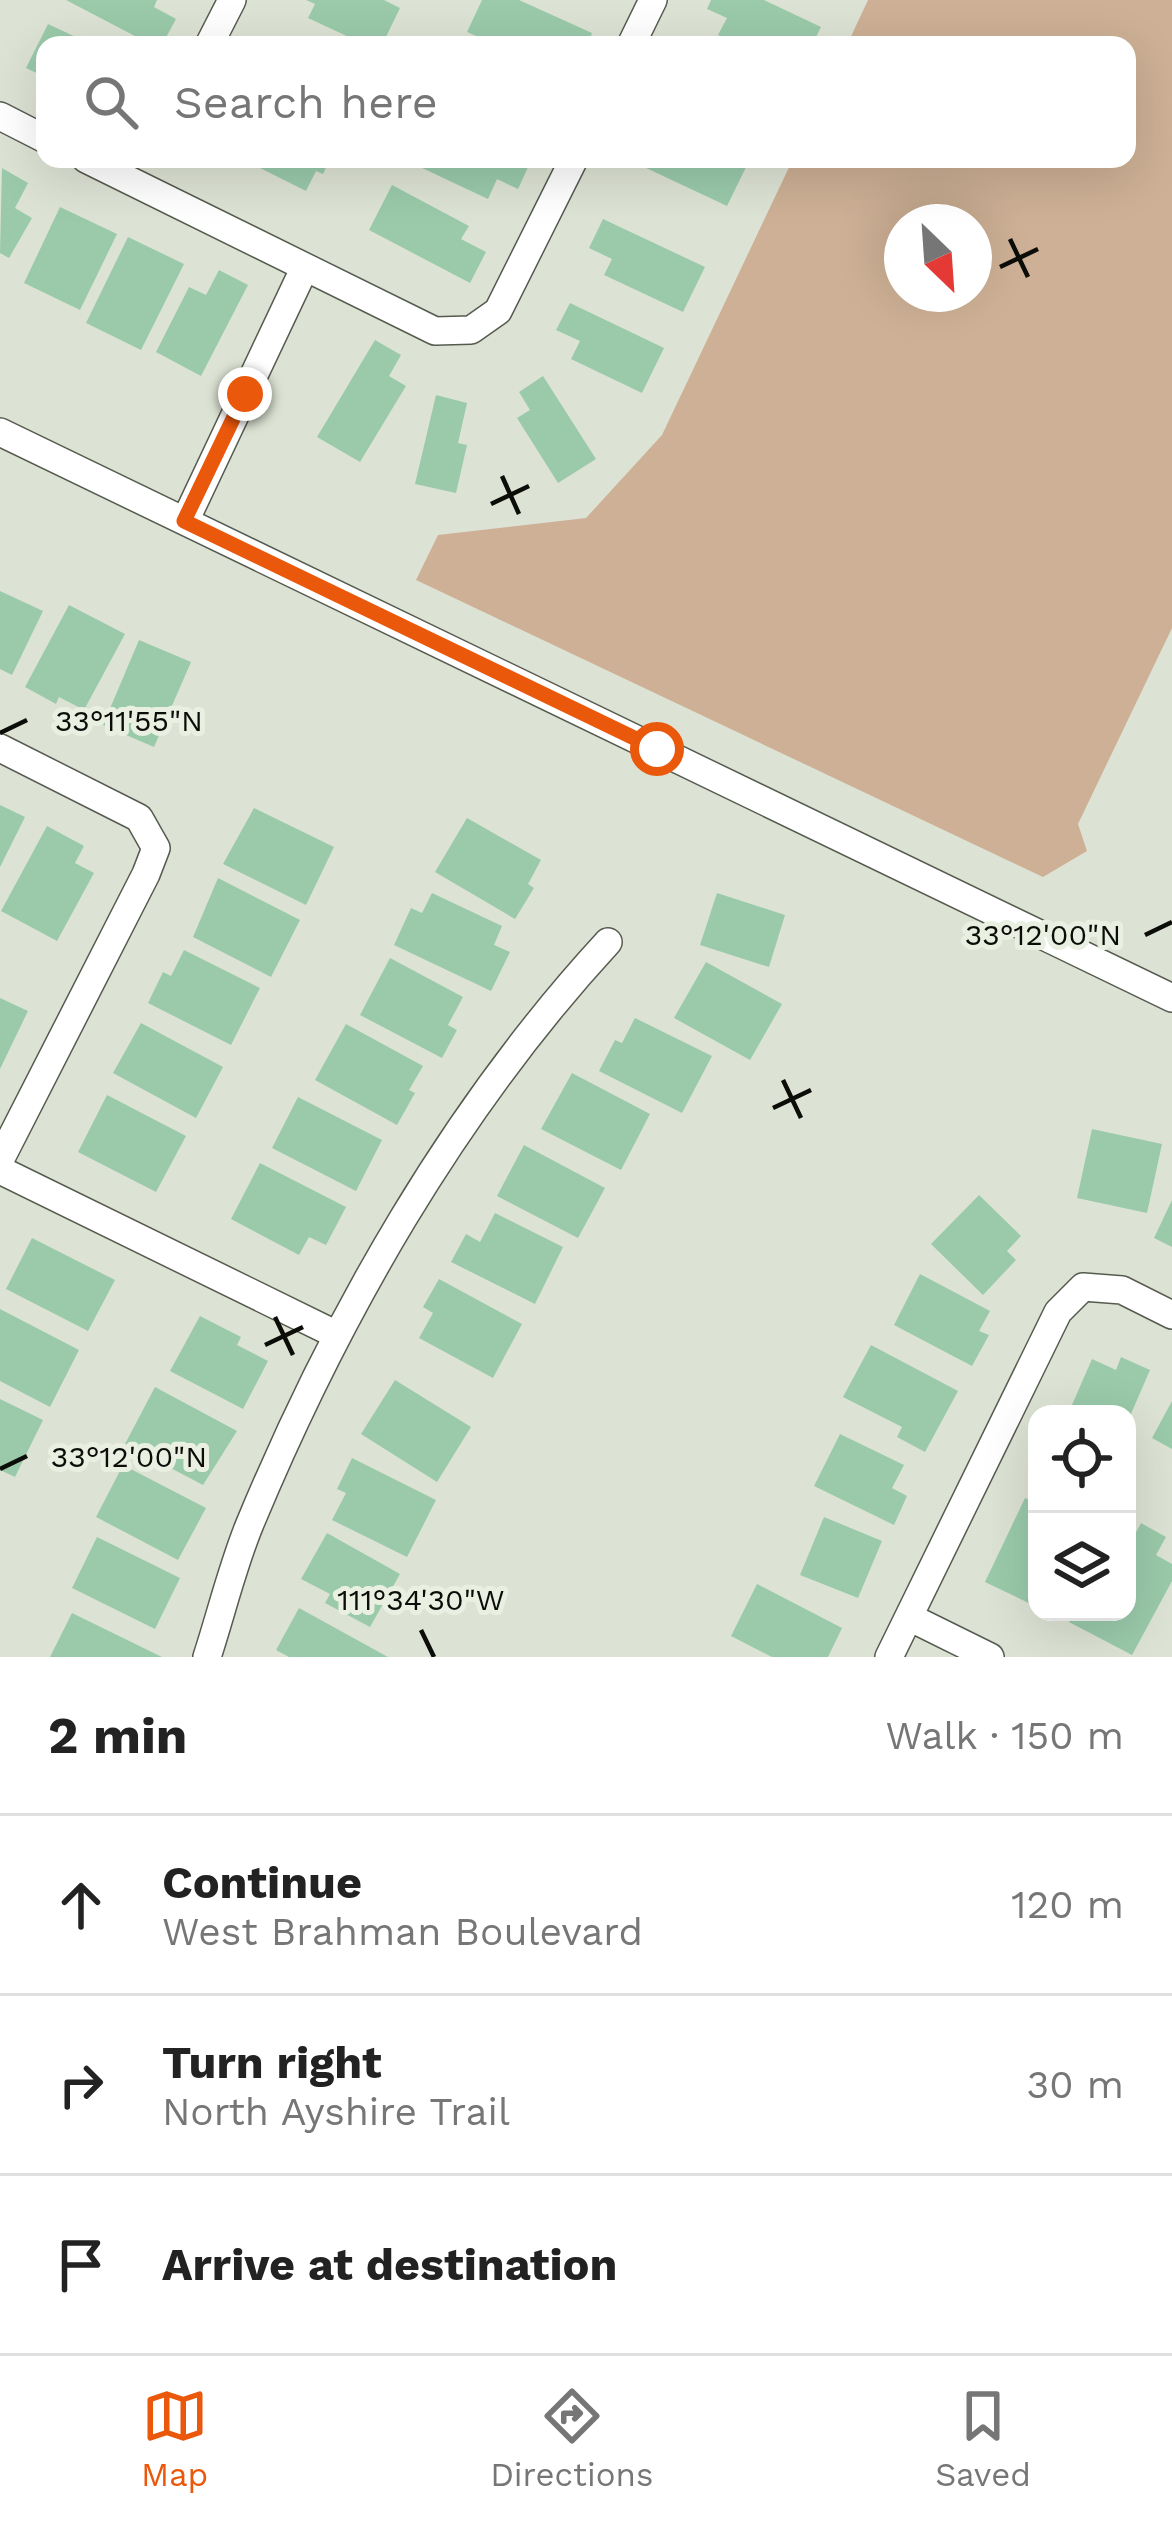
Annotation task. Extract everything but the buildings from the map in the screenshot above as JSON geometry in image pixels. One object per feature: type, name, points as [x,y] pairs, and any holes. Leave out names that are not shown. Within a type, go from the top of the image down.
[{"type":"street","points":[[214,36],[232,0]]},
{"type":"street","points":[[635,36],[653,0]]},
{"type":"street","points":[[0,116],[36,134]]},
{"type":"street","points":[[105,168],[435,331],[471,330],[498,311],[570,168]]},
{"type":"street","points":[[140,185],[148,168]]},
{"type":"street","points":[[184,521],[305,267]]},
{"type":"street","points":[[0,432],[1172,998]]},
{"type":"street","points":[[0,748],[139,818],[156,848],[0,1160]]},
{"type":"street","points":[[207,1657],[248,1528],[338,1335],[418,1195],[476,1110],[543,1013],[608,942]]},
{"type":"street","points":[[0,1170],[338,1335]]},
{"type":"street","points":[[890,1657],[1058,1312],[1083,1287],[1122,1290],[1172,1315]]},
{"type":"street","points":[[909,1617],[990,1657]]},
{"type":"shaded area","points":[[868,0],[1172,0],[1172,628],[1078,824],[1087,851],[1043,877],[416,580],[438,535],[586,518],[662,435],[789,168],[1136,168],[1136,36],[851,36]]},
{"type":"route","points":[[245,394],[184,521],[657,749]]}]
